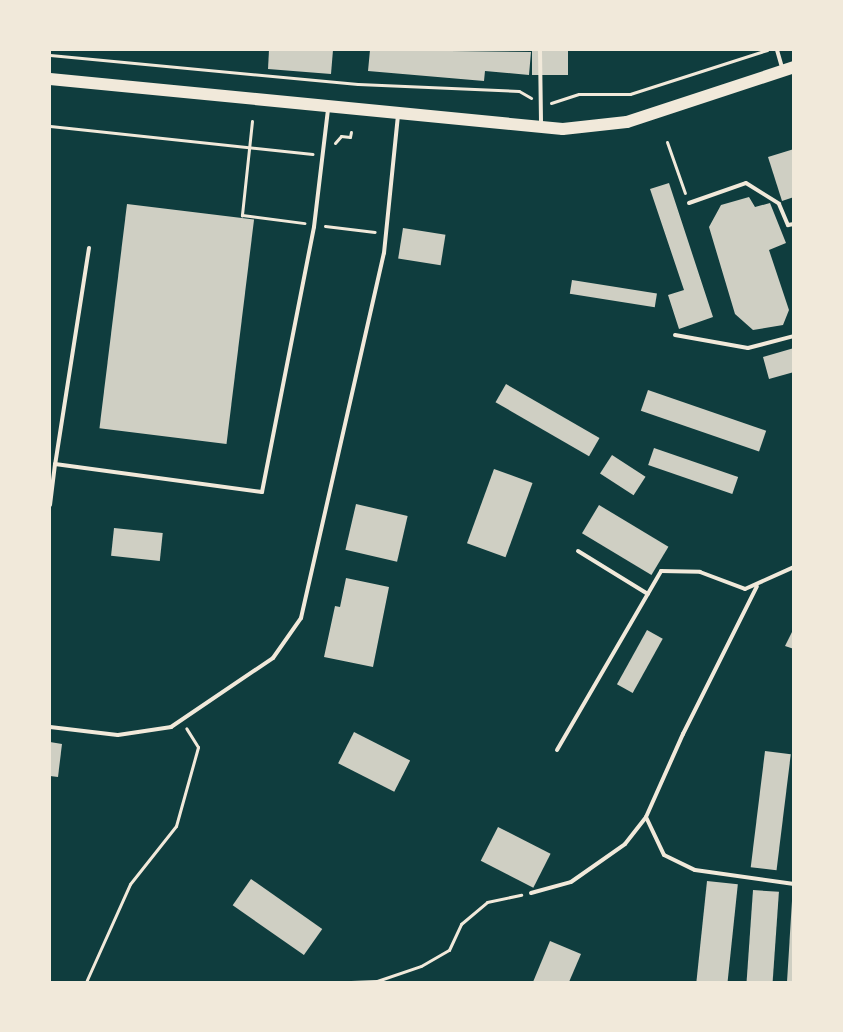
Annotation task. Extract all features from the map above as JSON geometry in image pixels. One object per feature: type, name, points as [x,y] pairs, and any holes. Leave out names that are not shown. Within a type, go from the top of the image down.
[{"type":"main road","points":[[50,80],[398,115],[541,128],[584,129],[627,122],[788,69]]},
{"type":"lane","points":[[540,50],[541,128]]},
{"type":"lane","points":[[777,50],[788,69]]},
{"type":"lane","points":[[56,464],[262,492],[314,224],[328,108]]},
{"type":"lane","points":[[50,727],[118,735],[182,722],[273,658],[301,618],[386,233],[398,115]]},
{"type":"lane","points":[[689,203],[746,183],[779,204],[788,225],[794,224]]},
{"type":"lane","points":[[50,505],[89,248]]},
{"type":"lane","points":[[675,334],[748,348],[794,336]]},
{"type":"lane","points":[[578,551],[648,594]]},
{"type":"lane","points":[[557,750],[661,571],[700,572],[745,589],[757,586],[794,567]]},
{"type":"lane","points":[[531,893],[571,882],[625,844],[646,817],[683,734],[757,586]]},
{"type":"lane","points":[[646,817],[664,855],[695,870],[794,884]]},
{"type":"path","points":[[50,55],[358,84],[519,92],[541,103],[555,103],[579,94],[630,94],[767,50]]},
{"type":"path","points":[[252,121],[242,215],[386,233]]},
{"type":"path","points":[[50,126],[323,155],[341,136],[350,137],[351,132]]},
{"type":"path","points":[[667,142],[689,203]]},
{"type":"path","points":[[86,982],[130,884],[176,826],[198,747],[182,722]]},
{"type":"path","points":[[351,982],[377,981],[422,966],[449,950],[461,924],[487,902],[531,893]]},
{"type":"building","points":[[269,50],[333,50],[331,74],[268,69]]},
{"type":"building","points":[[370,50],[531,52],[529,75],[485,71],[484,81],[368,71]]},
{"type":"building","points":[[532,50],[568,50],[568,75],[532,75]]},
{"type":"building","points":[[794,149],[794,197],[782,201],[768,157]]},
{"type":"building","points":[[669,183],[713,317],[679,329],[668,295],[684,290],[650,189]]},
{"type":"building","points":[[749,197],[755,207],[770,203],[786,243],[769,250],[789,310],[783,325],[753,330],[735,314],[709,227],[721,205]]},
{"type":"building","points":[[127,204],[254,220],[227,444],[99,428]]},
{"type":"building","points":[[403,228],[445,235],[441,265],[398,259]]},
{"type":"building","points":[[572,280],[657,293],[655,307],[570,294]]},
{"type":"building","points":[[794,348],[794,372],[769,379],[763,357]]},
{"type":"building","points":[[506,384],[600,438],[589,456],[496,402]]},
{"type":"building","points":[[648,390],[766,431],[759,451],[641,411]]},
{"type":"building","points":[[654,448],[738,477],[732,494],[648,465]]},
{"type":"building","points":[[612,455],[646,477],[634,495],[600,473]]},
{"type":"building","points":[[494,469],[533,483],[506,557],[467,543]]},
{"type":"building","points":[[356,504],[408,516],[397,562],[345,550]]},
{"type":"building","points":[[599,505],[668,547],[651,575],[582,533]]},
{"type":"building","points":[[114,528],[163,533],[160,561],[111,556]]},
{"type":"building","points":[[346,578],[389,587],[373,667],[324,657],[335,606],[340,607]]},
{"type":"building","points":[[794,628],[794,649],[785,646]]},
{"type":"building","points":[[647,630],[663,639],[633,693],[617,684]]},
{"type":"building","points":[[354,732],[410,761],[394,792],[338,763]]},
{"type":"building","points":[[50,742],[62,744],[58,777],[50,776]]},
{"type":"building","points":[[765,751],[791,754],[777,870],[751,867]]},
{"type":"building","points":[[498,827],[551,854],[533,888],[481,861]]},
{"type":"building","points":[[251,879],[322,929],[304,955],[233,905]]},
{"type":"building","points":[[707,881],[738,884],[728,982],[696,982]]},
{"type":"building","points":[[753,890],[779,892],[773,982],[747,982]]},
{"type":"building","points":[[792,901],[794,982],[787,982]]},
{"type":"building","points":[[550,941],[581,954],[569,982],[533,982]]}]
